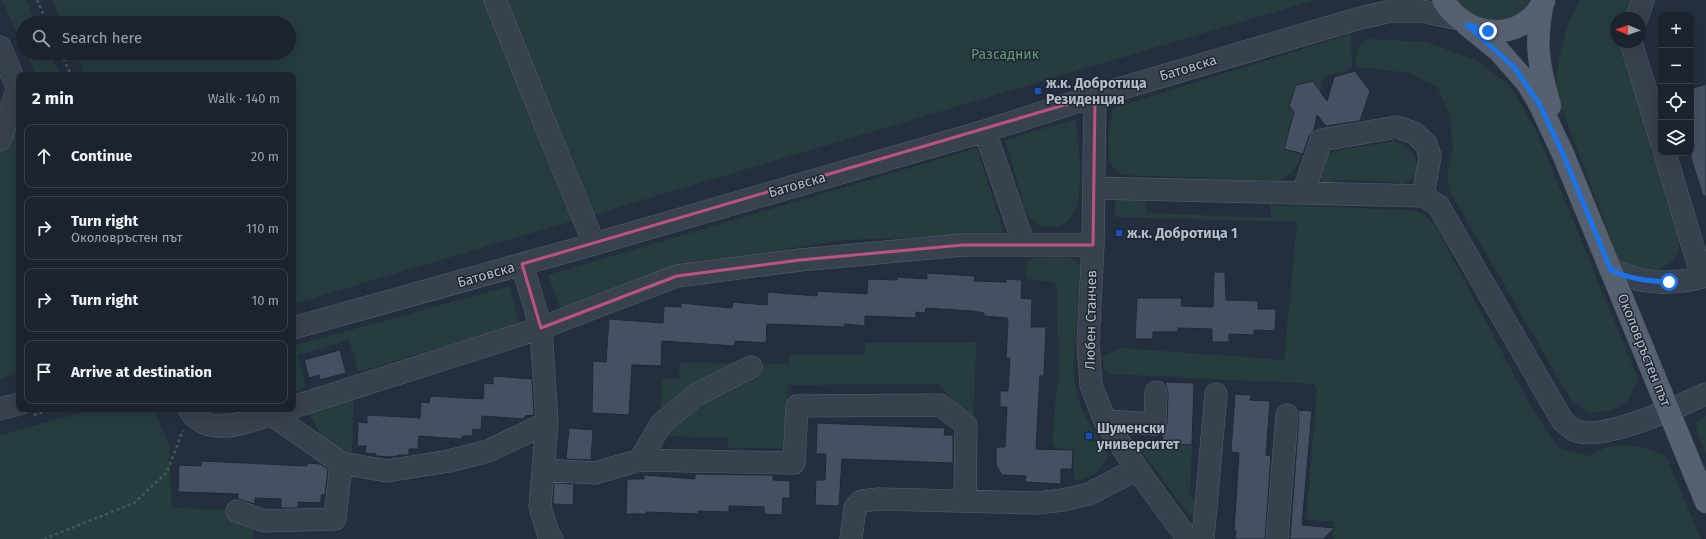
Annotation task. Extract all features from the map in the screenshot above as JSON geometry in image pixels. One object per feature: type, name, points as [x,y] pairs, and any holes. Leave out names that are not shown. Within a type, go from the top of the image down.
[{"type":"main road","name":"Околовръстен път","points":[[1443,0],[1463,22],[1498,51],[1527,83],[1540,105],[1563,154],[1706,502]]},
{"type":"main road","name":"Околовръстен път","points":[[1544,1],[1538,44],[1540,73],[1563,154]]},
{"type":"main road","points":[[1463,22],[1488,31],[1510,29],[1530,19],[1544,1]]},
{"type":"street","points":[[495,0],[594,244]]},
{"type":"street","name":"Батовска","points":[[1299,35],[1382,0]]},
{"type":"street","points":[[1639,12],[1643,0]]},
{"type":"street","name":"Батовска","points":[[296,327],[594,244],[985,131],[1095,96],[1299,35],[1392,11],[1421,11],[1463,22]]},
{"type":"street","points":[[0,47],[16,85]]},
{"type":"street","points":[[1633,48],[1658,131]]},
{"type":"street","points":[[0,140],[16,96]]},
{"type":"street","name":"Любен Станчев","points":[[1095,96],[1093,245],[1088,343],[1091,385],[1105,421],[1137,469],[1188,539]]},
{"type":"street","points":[[1303,193],[1321,140],[1397,127],[1414,133],[1426,144],[1430,156],[1423,196]]},
{"type":"street","points":[[985,131],[1024,245]]},
{"type":"street","points":[[1611,270],[1640,281],[1669,282],[1704,276],[1666,156]]},
{"type":"street","points":[[1094,188],[1423,196],[1438,205],[1562,420],[1574,430],[1591,433],[1619,428],[1706,394]]},
{"type":"street","points":[[296,406],[541,328],[677,276],[800,260],[963,245],[1093,245]]},
{"type":"street","points":[[522,264],[541,328],[547,423],[540,506],[548,534],[552,539]]},
{"type":"street","points":[[640,460],[661,424],[696,395],[751,367]]},
{"type":"street","points":[[1105,421],[1155,424],[1156,392]]},
{"type":"street","points":[[1203,539],[1216,394]]},
{"type":"street","points":[[0,409],[16,405]]},
{"type":"street","points":[[544,470],[595,473],[640,460],[794,463],[797,406],[940,405],[966,425],[965,500]]},
{"type":"street","points":[[191,412],[200,421],[214,427],[244,424],[274,412]]},
{"type":"street","points":[[277,412],[341,463],[388,471],[449,461],[488,451],[547,423]]},
{"type":"street","points":[[1277,539],[1287,414]]},
{"type":"street","points":[[238,510],[264,521],[335,519],[341,463]]},
{"type":"street","points":[[851,539],[855,508],[862,501],[879,499],[1037,502],[1063,500],[1089,494],[1137,469]]},
{"type":"path","points":[[37,0],[44,16]]},
{"type":"path","points":[[64,60],[70,72]]},
{"type":"path","points":[[44,539],[58,535],[134,503],[167,472],[188,412]]},
{"type":"highlighted area","points":[[1095,96],[1093,245],[963,245],[800,260],[677,276],[541,328],[522,264]]},
{"type":"green space","points":[[2,0],[26,0],[33,16],[16,16],[16,31]]},
{"type":"green space","name":"Разсадник","points":[[52,0],[1315,0],[296,303],[296,72],[85,72],[79,60],[296,60],[296,16],[59,16]]},
{"type":"green space","points":[[1452,0],[1535,0],[1524,12],[1509,21],[1476,20]]},
{"type":"green space","points":[[1580,0],[1631,0],[1628,12],[1610,12],[1610,48],[1625,48],[1679,232],[1679,247],[1674,259],[1669,264],[1653,272],[1620,263],[1556,93],[1559,57],[1565,33]]},
{"type":"green space","points":[[1351,34],[1352,67],[1344,72],[1324,76],[1298,165],[1281,182],[1264,180],[1123,175],[1111,164],[1109,145],[1113,108]]},
{"type":"green space","points":[[1369,39],[1426,42],[1478,61],[1510,86],[1536,130],[1638,379],[1627,401],[1611,411],[1588,412],[1571,400],[1450,191],[1447,176],[1453,145],[1449,114],[1438,88],[1409,73],[1359,67],[1356,63],[1358,48],[1362,43]]},
{"type":"green space","points":[[29,60],[53,60],[59,72],[35,72]]},
{"type":"green space","points":[[13,116],[16,122],[16,374],[0,379],[0,155]]},
{"type":"green space","points":[[1076,119],[1080,165],[1078,199],[1073,213],[1064,223],[1051,227],[1040,225],[1031,220],[1027,214],[1005,140]]},
{"type":"green space","points":[[1395,141],[1404,145],[1415,157],[1417,164],[1416,170],[1413,177],[1407,182],[1398,186],[1398,182],[1335,180],[1334,187],[1325,184],[1319,176],[1326,155],[1334,151]]},
{"type":"green space","points":[[977,148],[1006,239],[940,237],[843,240],[694,264],[561,311],[548,275]]},
{"type":"green space","points":[[1118,199],[1145,199],[1147,213],[1271,218],[1270,205],[1408,210],[1417,212],[1428,218],[1437,229],[1529,403],[1550,436],[1560,448],[1589,456],[1608,447],[1627,445],[1636,446],[1666,456],[1701,539],[1333,539],[1334,522],[1306,520],[1317,388],[1314,384],[1110,374],[1104,369],[1102,357],[1120,348],[1284,360],[1297,222],[1115,217],[1115,203]]},
{"type":"green space","points":[[1058,257],[1070,259],[1080,264],[1074,352],[1074,376],[1079,401],[1085,415],[1107,454],[1104,465],[1085,479],[1074,481],[1074,451],[1054,447],[1052,441],[1059,365],[1057,286],[1052,282],[1028,279],[1025,269],[1028,261],[1033,258]]},
{"type":"green space","points":[[510,286],[519,324],[358,372],[349,340],[298,355],[306,387],[296,391],[296,345]]},
{"type":"green space","points":[[976,342],[974,415],[965,414],[938,384],[788,385],[786,448],[728,448],[727,438],[659,436],[662,378],[679,379],[680,363],[789,364],[789,354],[865,355],[865,343]]},
{"type":"green space","points":[[354,399],[352,453],[337,447],[326,439],[317,428],[309,414]]},
{"type":"green space","points":[[82,412],[155,412],[169,446],[172,508],[229,510],[253,531],[254,539],[0,539],[0,435]]},
{"type":"green space","points":[[217,412],[243,412],[223,417]]},
{"type":"green space","points":[[1706,415],[1706,454],[1697,433],[1696,422]]},
{"type":"green space","points":[[1135,443],[1192,445],[1190,497],[1199,498],[1195,515],[1189,515]]},
{"type":"building","points":[[1355,71],[1370,91],[1360,121],[1326,126],[1317,115],[1314,130],[1309,136],[1303,154],[1284,149],[1294,112],[1289,106],[1296,85],[1313,81],[1327,101],[1334,77]]},
{"type":"building","points":[[1706,84],[1706,196],[1703,196],[1691,158],[1691,156],[1694,156],[1694,88]]},
{"type":"building","points":[[1214,272],[1225,272],[1226,300],[1258,301],[1258,309],[1276,309],[1275,331],[1254,330],[1254,335],[1229,334],[1229,342],[1212,342],[1212,329],[1178,328],[1178,332],[1153,332],[1153,339],[1135,339],[1137,298],[1182,298],[1181,306],[1213,307]]},
{"type":"building","points":[[927,273],[975,276],[974,281],[1006,282],[1006,279],[1022,280],[1021,298],[1032,299],[1031,327],[1046,327],[1044,376],[1040,376],[1036,449],[1073,450],[1072,469],[1061,469],[1061,484],[1025,482],[1026,476],[1002,475],[996,465],[996,447],[1005,447],[1007,407],[1000,407],[1000,391],[1008,391],[1010,358],[1006,358],[1008,322],[1007,318],[984,316],[984,313],[972,311],[926,308],[925,313],[916,312],[916,318],[865,316],[865,326],[845,324],[844,327],[767,324],[766,343],[735,341],[735,346],[662,341],[661,366],[632,365],[629,415],[592,413],[593,361],[606,362],[609,319],[663,323],[664,306],[681,307],[681,303],[732,308],[733,302],[767,305],[768,292],[817,296],[817,291],[867,294],[868,279],[897,280],[898,277],[927,279]]},
{"type":"building","points":[[340,350],[346,373],[320,380],[319,375],[309,378],[304,360]]},
{"type":"building","points":[[493,376],[532,379],[534,415],[525,416],[524,419],[482,416],[481,430],[473,429],[472,436],[462,436],[462,439],[419,436],[418,449],[409,449],[409,455],[399,455],[394,457],[376,456],[376,454],[365,453],[366,446],[357,446],[358,422],[367,423],[367,415],[420,418],[421,402],[429,403],[430,396],[483,399],[484,383],[493,384]]},
{"type":"building","points":[[1165,382],[1194,383],[1192,445],[1162,444],[1163,433],[1167,424],[1168,392]]},
{"type":"building","points":[[1235,394],[1251,395],[1250,400],[1270,401],[1266,455],[1271,456],[1265,539],[1235,539],[1236,531],[1234,531],[1239,453],[1231,452]]},
{"type":"building","points":[[1298,410],[1312,411],[1302,525],[1335,528],[1323,539],[1290,539],[1299,416]]},
{"type":"building","points":[[817,423],[945,428],[944,435],[953,435],[953,463],[842,459],[839,506],[815,505],[816,480],[825,480],[826,454],[816,454]]},
{"type":"building","points":[[569,428],[593,430],[591,460],[566,459]]},
{"type":"building","points":[[202,461],[307,466],[307,463],[320,464],[328,469],[325,495],[321,495],[321,503],[298,502],[298,508],[281,508],[281,499],[255,498],[255,504],[238,499],[238,494],[178,492],[179,465],[201,466]]},
{"type":"building","points":[[695,474],[773,475],[773,480],[790,481],[790,498],[783,498],[782,515],[764,514],[764,507],[729,506],[729,512],[698,511],[698,514],[646,512],[646,514],[626,514],[627,479],[644,479],[644,475],[695,479]]},
{"type":"building","points":[[554,483],[574,484],[573,505],[553,504]]},
{"type":"place","name":"ж.к. Добротица Резиденция","points":[[1038,91]]},
{"type":"place","name":"ж.к. Добротица 1","points":[[1119,233]]},
{"type":"place","name":"Шуменски университет","points":[[1089,436]]},
{"type":"route","points":[[1488,31],[1467,25],[1498,51],[1514,67],[1527,83],[1540,105],[1563,154],[1611,270],[1640,281],[1669,282]]}]
